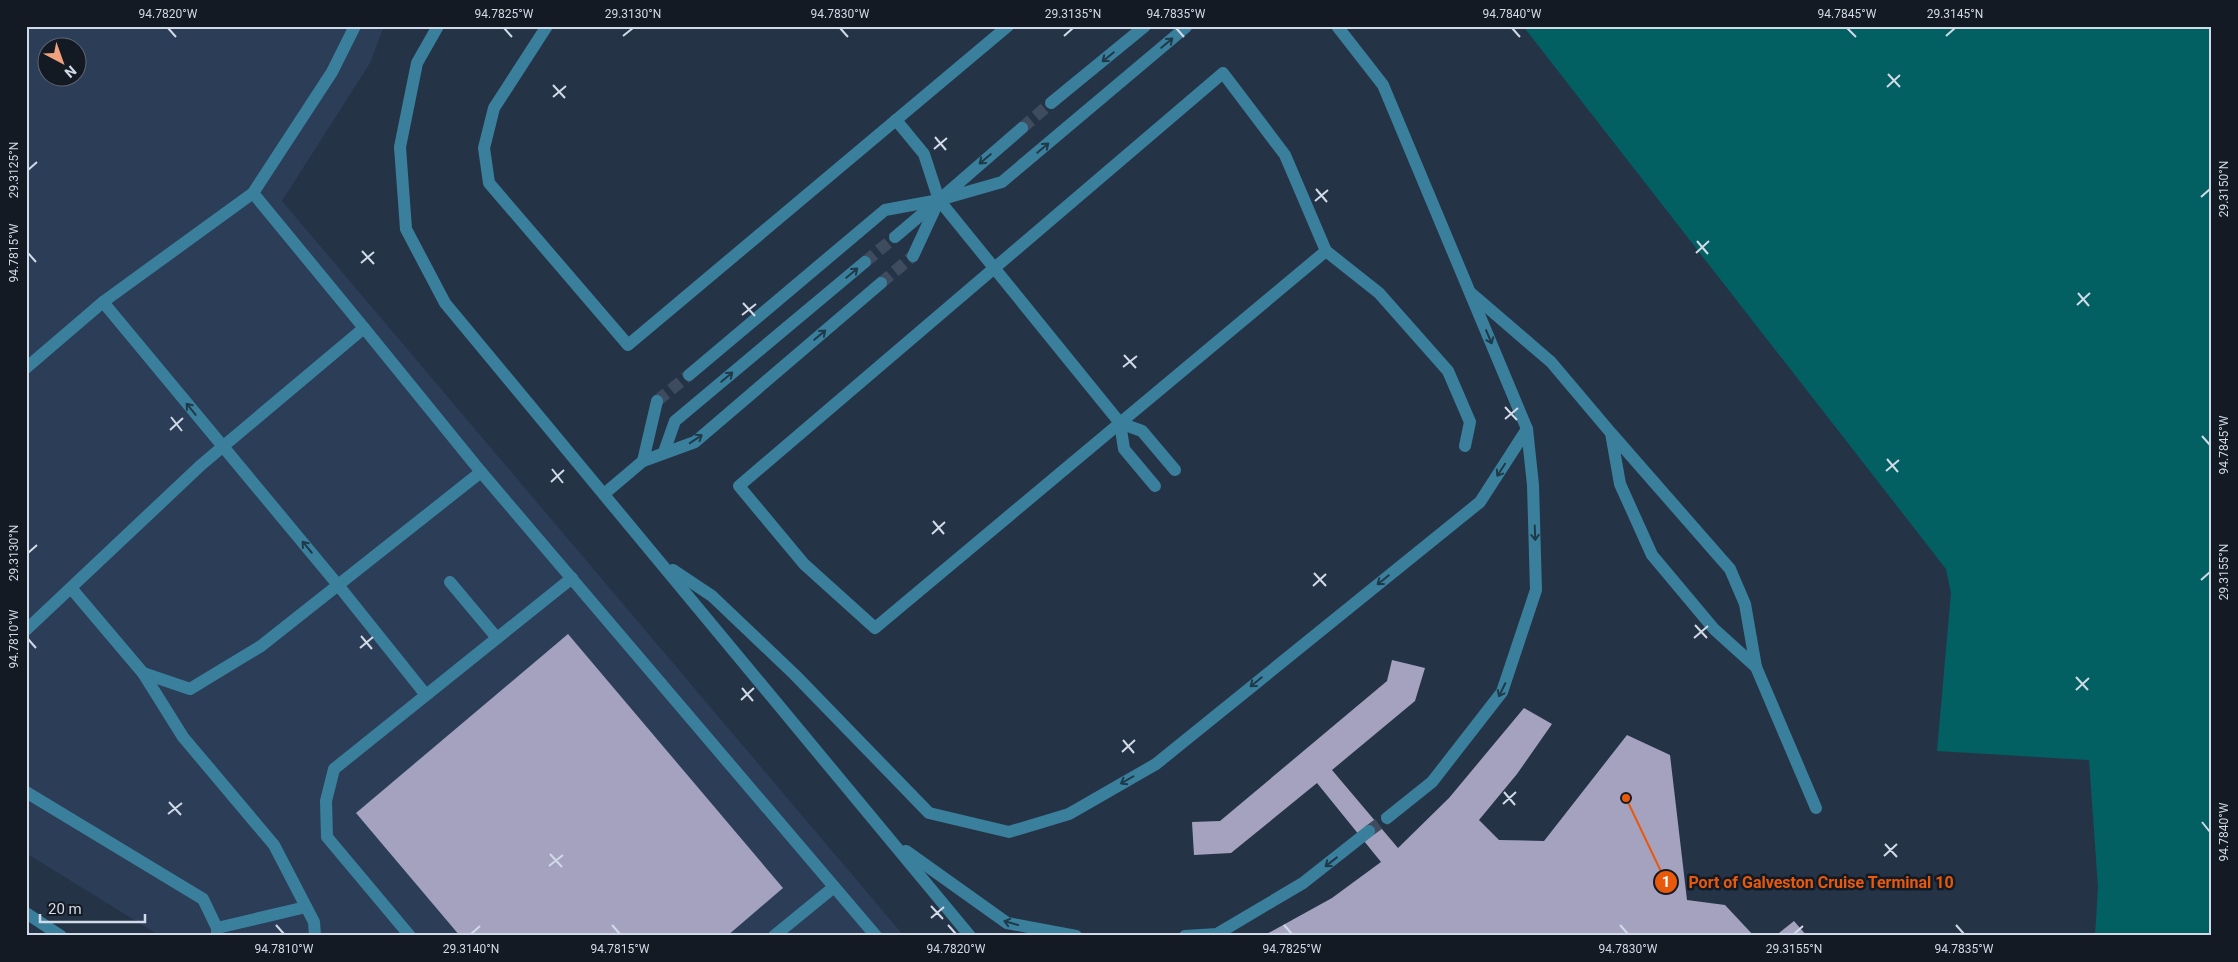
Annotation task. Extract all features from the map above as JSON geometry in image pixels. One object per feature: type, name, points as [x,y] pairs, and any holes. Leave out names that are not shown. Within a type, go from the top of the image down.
[{"type":"street","points":[[26,368],[103,302],[252,193],[332,72],[355,26]]},
{"type":"street","points":[[438,26],[418,63],[400,147],[406,229],[446,303],[970,936]]},
{"type":"street","points":[[547,26],[494,108],[484,148],[489,183],[628,345],[1008,26]]},
{"type":"street","points":[[1051,103],[1145,26]]},
{"type":"street","points":[[1337,26],[1383,85],[1527,429],[1533,485],[1536,590],[1502,692],[1432,782],[1387,818]]},
{"type":"street","points":[[689,374],[885,210],[939,200],[1002,182],[1186,27]]},
{"type":"street","points":[[1326,251],[875,628],[804,564],[739,486],[1223,73],[1285,154],[1326,251],[1379,293],[1448,371],[1470,422],[1465,446]]},
{"type":"street","points":[[896,120],[924,154],[939,200],[1120,423],[1124,449],[1155,486]]},
{"type":"street","points":[[895,237],[1022,128]]},
{"type":"street","points":[[252,193],[481,472],[876,936]]},
{"type":"street","points":[[913,256],[939,200]]},
{"type":"street","points":[[664,452],[675,421],[865,262]]},
{"type":"street","points":[[604,494],[644,461],[695,442],[881,283]]},
{"type":"street","points":[[1470,292],[1551,362],[1730,569],[1745,604],[1756,667],[1816,808]]},
{"type":"street","points":[[103,302],[338,585],[426,695]]},
{"type":"street","points":[[26,630],[222,446],[364,328]]},
{"type":"street","points":[[644,461],[658,401]]},
{"type":"street","points":[[1120,423],[1142,431],[1175,470]]},
{"type":"street","points":[[661,563],[712,596],[795,675],[929,813],[1009,832],[1069,814],[1156,764],[1480,502],[1527,429]]},
{"type":"street","points":[[1611,433],[1620,484],[1652,555],[1714,629],[1756,667]]},
{"type":"street","points":[[144,673],[190,689],[261,646],[481,472]]},
{"type":"street","points":[[410,936],[327,837],[326,801],[334,769],[572,578]]},
{"type":"street","points":[[450,582],[497,638]]},
{"type":"street","points":[[71,588],[144,673],[183,737],[274,845],[314,922],[315,936]]},
{"type":"street","points":[[26,792],[203,899],[217,932],[306,907]]},
{"type":"street","points":[[1185,936],[1217,934],[1303,883],[1369,831]]},
{"type":"street","points":[[891,840],[1006,923],[1076,936]]},
{"type":"street","points":[[774,936],[834,886]]},
{"type":"street","points":[[26,913],[61,936]]},
{"type":"shaded area","points":[[26,26],[384,26],[370,63],[282,201],[904,936],[160,936],[26,853]]},
{"type":"shaded area","points":[[1523,26],[2212,26],[2212,936],[2095,936],[2098,887],[2089,760],[1937,751],[1951,593],[1946,569]]},
{"type":"building","points":[[568,634],[783,888],[727,936],[460,936],[356,813]]},
{"type":"building","points":[[1392,660],[1425,668],[1415,701],[1332,770],[1398,848],[1449,798],[1524,708],[1552,724],[1517,774],[1479,820],[1499,840],[1544,841],[1627,735],[1670,755],[1687,900],[1725,905],[1754,936],[1263,936],[1332,898],[1381,862],[1317,783],[1231,853],[1194,855],[1192,822],[1220,821],[1387,681]]},
{"type":"building","points":[[1794,921],[1807,936],[1775,936]]},
{"type":"tunnel","points":[[1022,128],[1051,103]]},
{"type":"tunnel","points":[[865,262],[895,237]]},
{"type":"tunnel","points":[[881,283],[913,256]]},
{"type":"tunnel","points":[[657,401],[689,375]]},
{"type":"tunnel","points":[[1369,831],[1387,818]]},
{"type":"place","name":"Port of Galveston Cruise Terminal 10","points":[[1626,798]]}]
